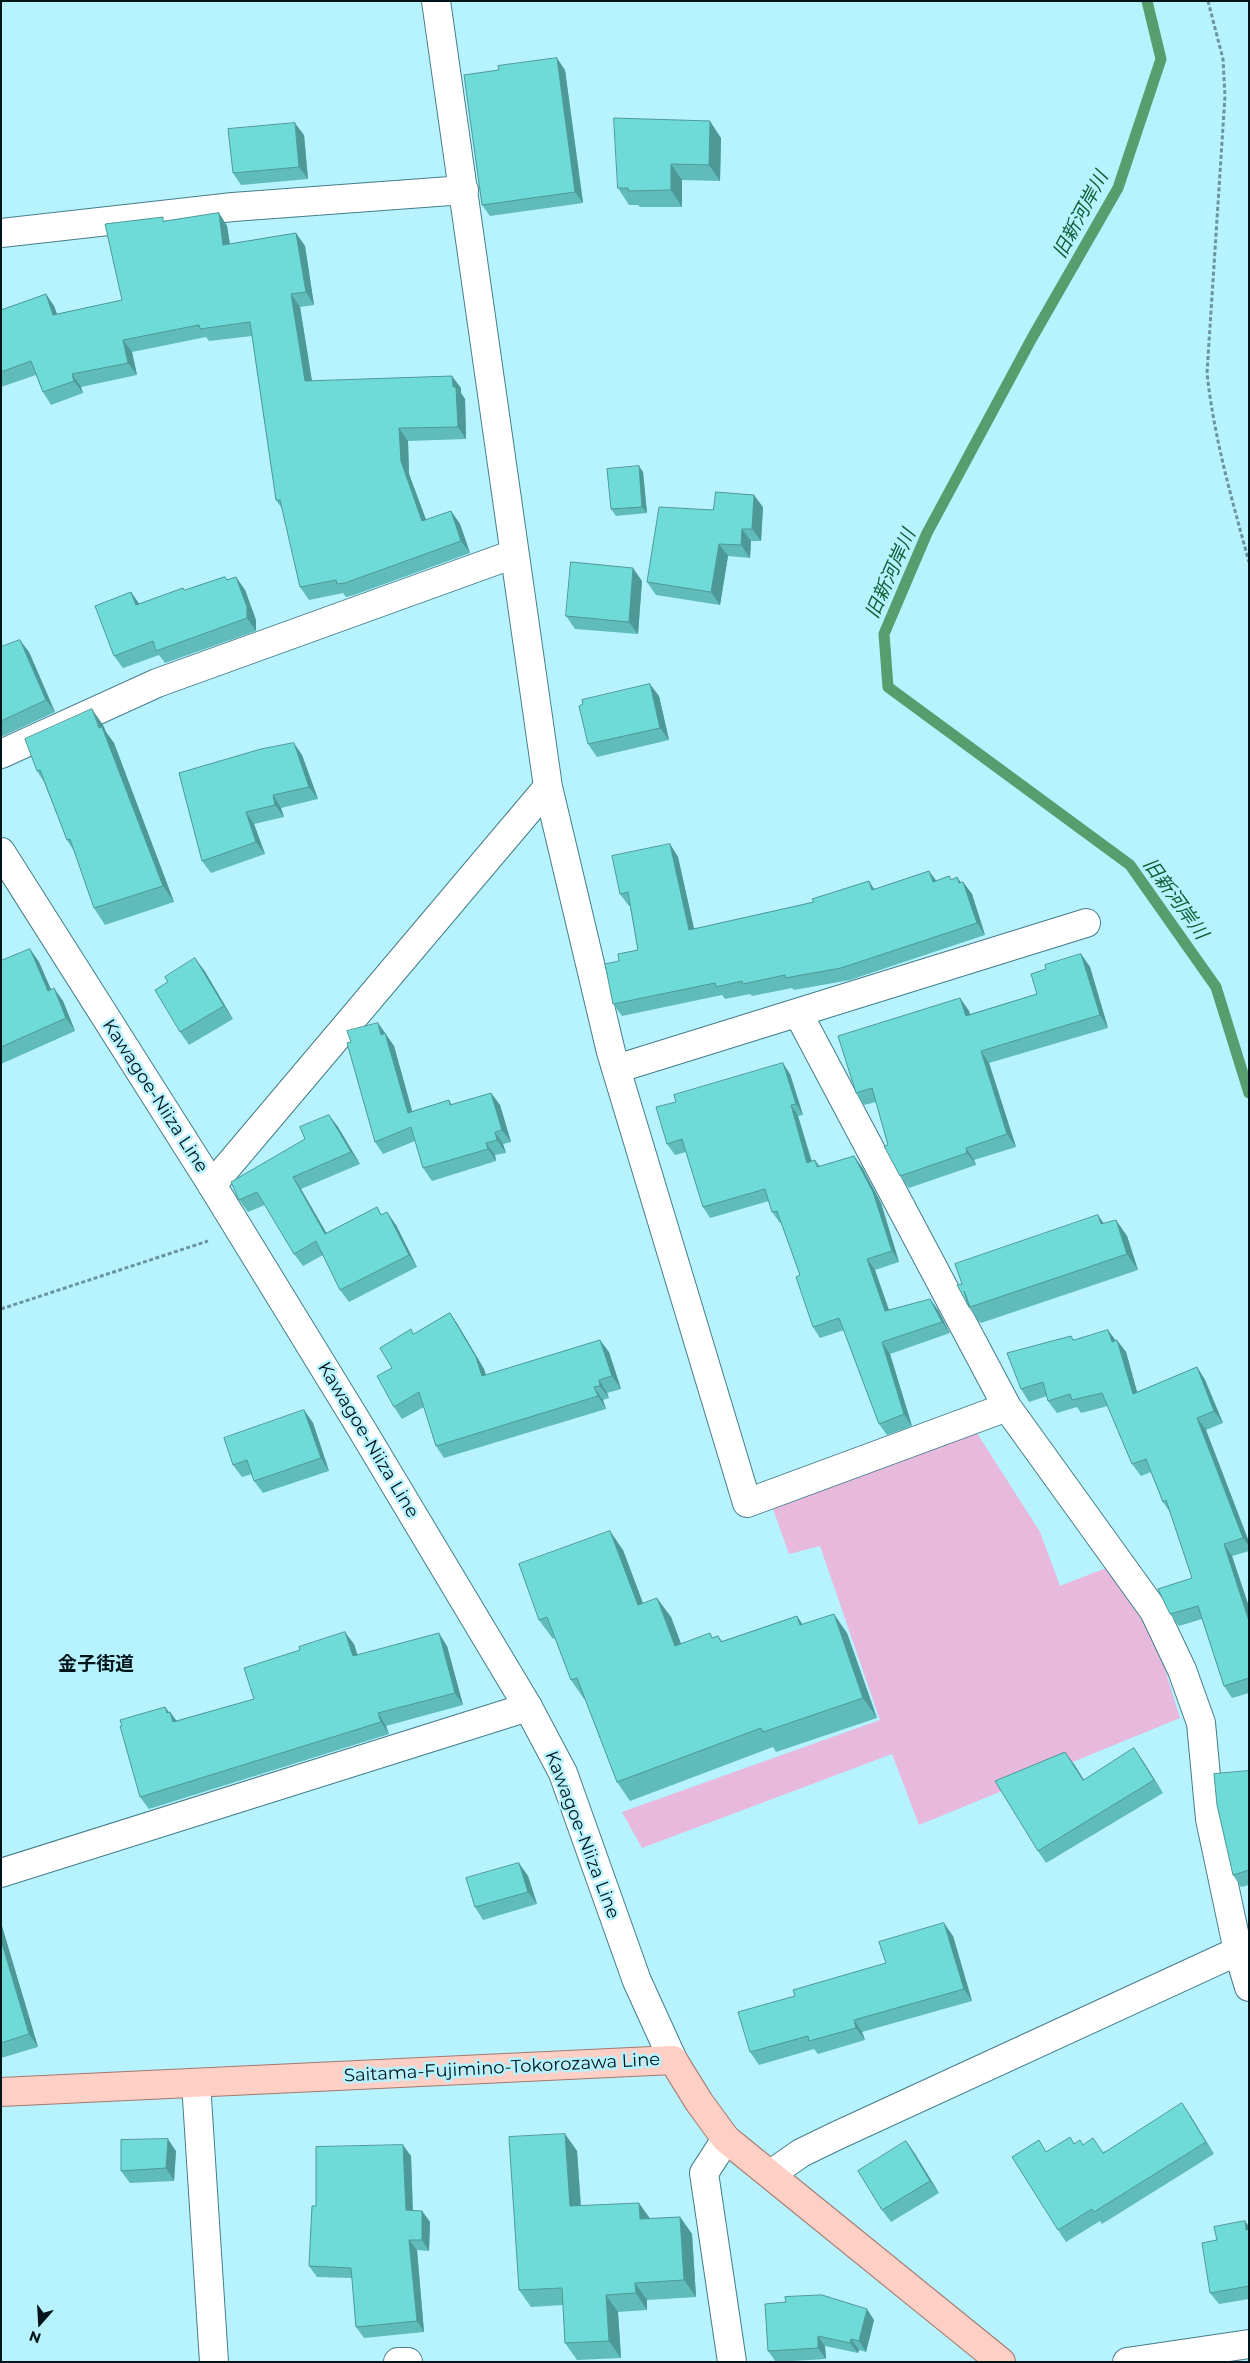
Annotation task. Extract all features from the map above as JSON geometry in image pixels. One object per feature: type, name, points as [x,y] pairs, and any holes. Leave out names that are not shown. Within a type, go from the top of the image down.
[{"type":"main road","name":"Saitama-Fujimino-Tokorozawa Line","points":[[1,2092],[674,2060],[699,2102],[726,2139],[1001,2362]]},
{"type":"street","points":[[436,1],[548,787],[616,1070],[747,1503],[1007,1407]]},
{"type":"street","points":[[1,232],[233,207],[464,190]]},
{"type":"street","points":[[1,754],[156,684],[514,554]]},
{"type":"street","points":[[212,1185],[548,787]]},
{"type":"street","name":"Kawagoe-Niiza Line","points":[[1,852],[212,1185],[361,1428],[528,1707],[563,1773],[637,1981],[674,2060]]},
{"type":"street","points":[[616,1070],[1086,923]]},
{"type":"street","points":[[798,1013],[1007,1407],[1154,1611],[1182,1670],[1201,1723],[1210,1819],[1243,1948],[1249,1987]]},
{"type":"street","points":[[1,1873],[528,1707]]},
{"type":"street","points":[[771,2174],[801,2153],[836,2136],[1243,1948]]},
{"type":"street","points":[[196,2083],[214,2362]]},
{"type":"street","points":[[726,2139],[704,2173],[732,2362]]},
{"type":"street","points":[[1127,2362],[1249,2344]]},
{"type":"street","points":[[398,2362],[408,2362]]},
{"type":"path","points":[[1208,1],[1223,59],[1225,96],[1207,374],[1211,412],[1230,494],[1249,562]]},
{"type":"path","points":[[1,1309],[240,1231]]},
{"type":"shaded area","points":[[975,1430],[1040,1532],[1060,1586],[1106,1568],[1143,1621],[1164,1666],[1180,1718],[919,1825],[892,1754],[642,1848],[622,1812],[880,1720],[820,1546],[789,1554],[773,1509]]},
{"type":"building","points":[[557,58],[575,192],[482,205],[464,75],[499,70],[498,66]]},
{"type":"building","points":[[614,118],[710,121],[709,165],[671,164],[671,190],[629,191],[628,188],[618,188]]},
{"type":"building","points":[[295,123],[299,167],[233,173],[228,129]]},
{"type":"building","points":[[219,213],[223,245],[296,233],[306,292],[291,294],[305,381],[452,376],[453,387],[456,387],[458,427],[399,428],[401,461],[422,521],[451,511],[461,541],[345,583],[337,584],[336,580],[300,587],[280,500],[276,500],[250,322],[200,329],[199,325],[123,340],[128,363],[72,374],[74,381],[43,392],[31,361],[1,372],[1,310],[46,294],[53,315],[122,300],[105,224],[163,217],[163,221]]},
{"type":"building","points":[[639,466],[642,507],[611,509],[607,469]]},
{"type":"building","points":[[716,492],[754,495],[752,529],[742,529],[741,545],[719,544],[711,592],[647,582],[659,507],[713,510]]},
{"type":"building","points":[[571,562],[633,568],[629,622],[566,616]]},
{"type":"building","points":[[225,577],[227,580],[236,577],[247,607],[247,618],[156,651],[153,641],[114,656],[95,606],[131,592],[136,605],[183,588],[184,590]]},
{"type":"building","points":[[20,640],[46,700],[1,721],[1,647]]},
{"type":"building","points":[[650,684],[660,728],[588,744],[579,706],[583,704],[582,700]]},
{"type":"building","points":[[92,709],[99,728],[102,727],[163,886],[94,908],[70,839],[67,840],[40,770],[37,771],[25,739]]},
{"type":"building","points":[[294,743],[309,787],[273,795],[275,805],[246,812],[256,842],[202,861],[179,773],[261,749]]},
{"type":"building","points":[[670,844],[689,930],[814,902],[812,899],[869,881],[872,890],[929,871],[933,882],[949,876],[951,880],[957,877],[959,883],[963,882],[977,923],[841,968],[785,978],[785,975],[743,984],[742,981],[716,987],[715,983],[613,1004],[605,964],[619,961],[618,954],[638,950],[628,892],[620,894],[612,856]]},
{"type":"building","points":[[30,949],[48,991],[54,988],[66,1018],[1,1047],[1,961]]},
{"type":"building","points":[[1081,954],[1100,1015],[981,1051],[1007,1134],[966,1148],[967,1153],[900,1176],[884,1146],[888,1145],[872,1088],[856,1093],[838,1036],[960,998],[966,1016],[1037,994],[1031,974],[1046,969],[1045,965]]},
{"type":"building","points":[[195,958],[224,1006],[180,1032],[155,990],[168,982],[165,977]]},
{"type":"building","points":[[378,1023],[381,1035],[385,1033],[408,1113],[449,1100],[450,1105],[491,1093],[502,1130],[495,1132],[497,1140],[486,1143],[488,1149],[423,1168],[411,1127],[375,1142],[347,1043],[351,1042],[347,1031]]},
{"type":"building","points":[[783,1063],[796,1104],[791,1105],[807,1163],[815,1160],[817,1167],[854,1156],[873,1192],[892,1251],[867,1259],[885,1311],[930,1299],[942,1322],[882,1342],[904,1414],[879,1424],[839,1318],[813,1327],[796,1277],[800,1275],[777,1211],[772,1212],[765,1189],[703,1207],[682,1139],[667,1144],[656,1107],[676,1102],[674,1095]]},
{"type":"building","points":[[329,1115],[351,1152],[293,1177],[325,1234],[377,1207],[381,1215],[387,1212],[409,1255],[340,1290],[316,1241],[294,1254],[257,1192],[239,1200],[231,1182],[305,1139],[300,1127]]},
{"type":"building","points":[[1098,1215],[1101,1224],[1116,1220],[1127,1254],[970,1307],[964,1291],[969,1307],[957,1285],[962,1284],[955,1264]]},
{"type":"building","points":[[450,1313],[476,1357],[482,1376],[600,1340],[612,1376],[599,1380],[600,1386],[594,1387],[598,1396],[436,1446],[419,1392],[394,1407],[377,1376],[392,1368],[380,1348],[411,1329],[413,1334]]},
{"type":"building","points":[[1108,1330],[1112,1342],[1117,1340],[1133,1394],[1197,1367],[1214,1411],[1197,1418],[1243,1538],[1224,1544],[1249,1621],[1249,1678],[1224,1686],[1198,1606],[1170,1614],[1158,1589],[1192,1578],[1166,1500],[1163,1502],[1146,1459],[1132,1464],[1102,1393],[1072,1400],[1070,1394],[1048,1401],[1043,1382],[1021,1389],[1007,1353],[1071,1336],[1073,1340]]},
{"type":"building","points":[[304,1410],[321,1458],[254,1481],[247,1460],[233,1465],[224,1438]]},
{"type":"building","points":[[610,1531],[638,1605],[657,1598],[675,1646],[710,1633],[712,1638],[718,1636],[721,1642],[797,1616],[800,1625],[834,1614],[863,1698],[763,1732],[761,1728],[617,1782],[577,1678],[571,1680],[547,1617],[539,1620],[519,1564]]},
{"type":"building","points":[[345,1632],[353,1656],[439,1633],[455,1693],[378,1713],[381,1722],[140,1797],[120,1726],[122,1726],[120,1720],[165,1707],[167,1713],[170,1712],[173,1722],[254,1699],[244,1668],[300,1650],[299,1647]]},
{"type":"building","points":[[1134,1748],[1154,1780],[1038,1851],[995,1781],[1065,1752],[1083,1780]]},
{"type":"building","points":[[1249,1771],[1249,1870],[1233,1875],[1217,1805],[1214,1774]]},
{"type":"building","points":[[519,1863],[528,1892],[475,1907],[466,1878]]},
{"type":"building","points":[[944,1923],[964,1989],[854,2020],[856,2028],[809,2041],[808,2036],[750,2052],[738,2012],[795,1996],[793,1990],[886,1963],[879,1942]]},
{"type":"building","points":[[1,1940],[29,2034],[1,2043]]},
{"type":"building","points":[[1182,2103],[1206,2142],[1094,2212],[1092,2209],[1058,2230],[1012,2157],[1039,2140],[1046,2152],[1070,2137],[1074,2144],[1080,2140],[1083,2145],[1093,2138],[1103,2153]]},
{"type":"building","points":[[565,2134],[570,2206],[639,2203],[640,2219],[680,2217],[684,2280],[635,2283],[636,2293],[606,2295],[609,2341],[565,2343],[562,2288],[519,2290],[509,2137]]},
{"type":"building","points":[[168,2139],[166,2168],[121,2171],[121,2140]]},
{"type":"building","points":[[906,2141],[930,2181],[882,2210],[858,2171]]},
{"type":"building","points":[[403,2145],[406,2210],[422,2211],[422,2240],[409,2240],[417,2321],[356,2327],[351,2268],[309,2266],[312,2206],[316,2206],[316,2147]]},
{"type":"building","points":[[1245,2221],[1246,2230],[1249,2229],[1249,2286],[1210,2293],[1202,2243],[1217,2240],[1214,2227]]},
{"type":"building","points":[[822,2295],[867,2309],[859,2341],[851,2339],[850,2343],[818,2336],[818,2348],[768,2351],[765,2304],[786,2302],[785,2297]]},
{"type":"waterway","name":"旧新河岸川","points":[[1147,1],[1161,59],[1118,188],[1032,338],[927,533],[884,634],[888,687],[1130,865],[1216,987],[1249,1093]]},
{"type":"district","name":"金子街道","points":[[96,1664]]}]
